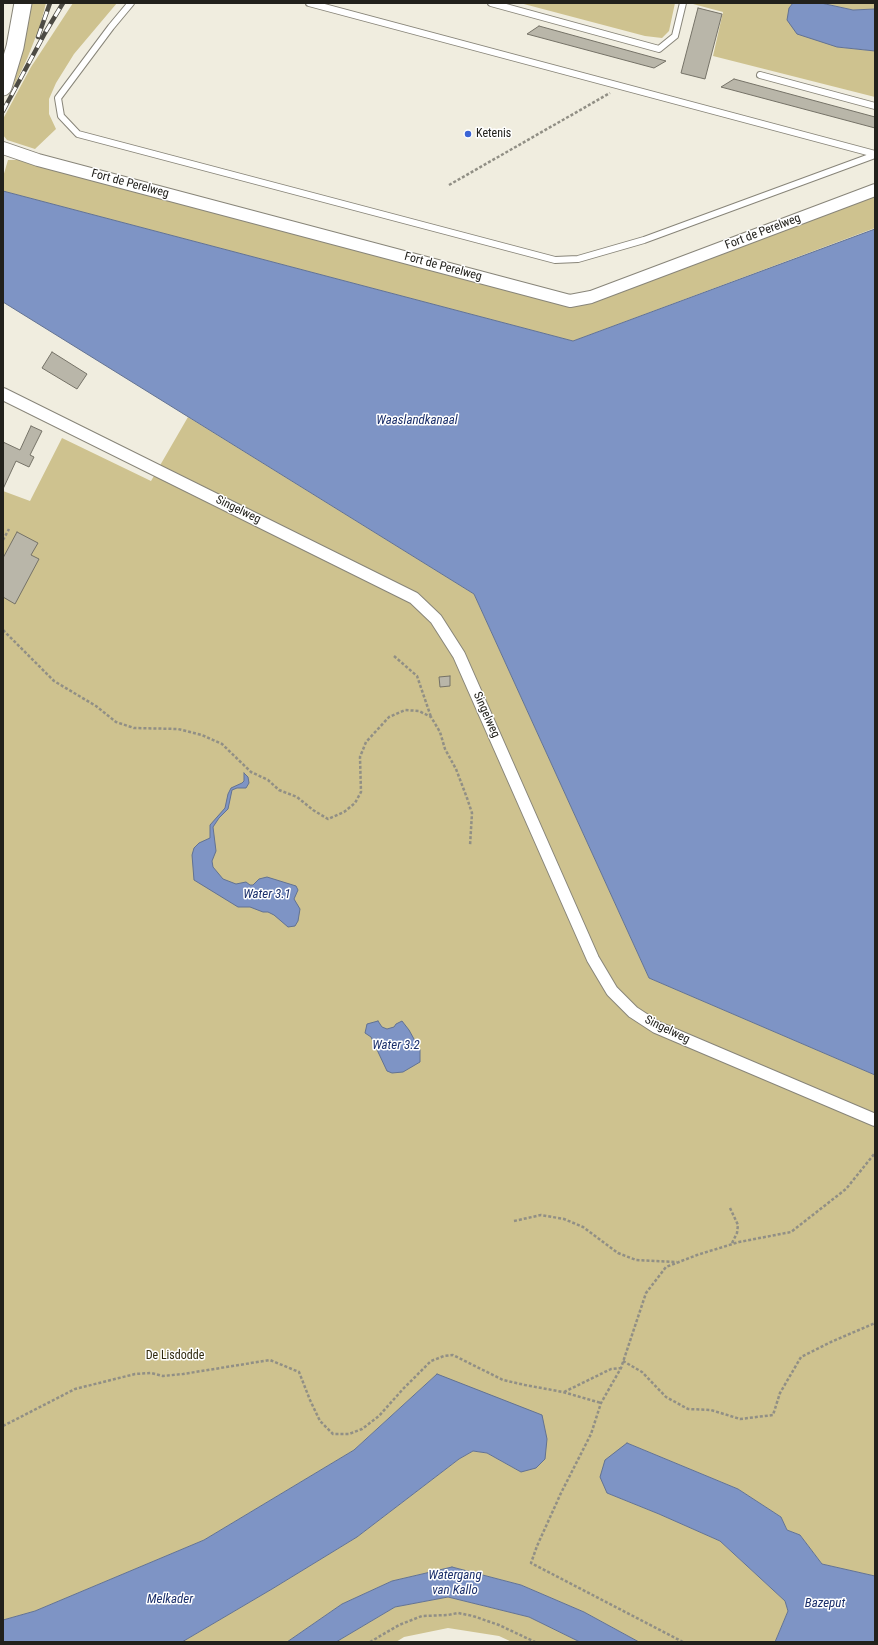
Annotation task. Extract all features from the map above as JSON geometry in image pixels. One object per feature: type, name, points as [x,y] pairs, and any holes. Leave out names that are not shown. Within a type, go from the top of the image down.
[{"type":"main road","points":[[3,87],[15,47],[23,3]]},
{"type":"street","name":"Fort de Perelweg","points":[[3,148],[38,160],[570,300],[591,297],[875,190]]},
{"type":"street","name":"Singelweg","points":[[3,394],[414,598],[436,618],[459,655],[593,959],[612,991],[632,1012],[656,1027],[875,1120]]},
{"type":"lane","points":[[131,3],[110,27],[58,98],[61,116],[78,134],[555,260],[578,259],[644,240],[875,154]]},
{"type":"lane","points":[[309,3],[875,154]]},
{"type":"lane","points":[[491,3],[659,49],[675,36],[683,3]]},
{"type":"lane","points":[[760,75],[875,106]]},
{"type":"path","points":[[449,185],[622,86]]},
{"type":"path","points":[[3,540],[9,529]]},
{"type":"path","points":[[3,630],[54,681],[96,706],[116,722],[134,728],[178,729],[202,735],[222,744],[251,772],[268,780],[279,790],[298,797],[313,810],[328,819],[344,812],[355,803],[361,792],[360,757],[366,742],[389,717],[406,710],[418,711],[431,717]]},
{"type":"path","points":[[394,656],[417,676],[431,717],[440,732],[445,749],[456,769],[472,813],[470,846]]},
{"type":"path","points":[[683,1642],[531,1563],[536,1546],[591,1434],[601,1403],[621,1368],[646,1293],[666,1267],[732,1244],[791,1232],[846,1189],[875,1152]]},
{"type":"path","points":[[730,1208],[738,1225],[737,1233],[732,1244]]},
{"type":"path","points":[[514,1221],[541,1216],[564,1218],[583,1227],[618,1253],[636,1260],[679,1262]]},
{"type":"path","points":[[623,1361],[642,1372],[666,1397],[688,1409],[711,1410],[740,1419],[773,1414],[780,1393],[801,1357],[875,1323]]},
{"type":"path","points":[[3,1426],[75,1389],[135,1374],[151,1373],[163,1376],[270,1360],[299,1372],[320,1421],[333,1434],[349,1434],[362,1429],[379,1416],[431,1360],[444,1356],[453,1355],[503,1380],[563,1392],[601,1403]]},
{"type":"path","points":[[563,1392],[611,1369],[621,1368]]},
{"type":"path","points":[[370,1642],[399,1626],[422,1616],[458,1613],[473,1616],[499,1625],[535,1642]]},
{"type":"green space","points":[[31,3],[46,3],[40,26],[27,59],[13,88],[24,41]]},
{"type":"green space","points":[[73,3],[117,3],[74,54],[56,83],[49,99],[49,114],[56,129],[35,149],[7,140],[3,135],[3,119],[31,67]]},
{"type":"green space","points":[[520,3],[675,3],[669,31],[662,38],[645,36]]},
{"type":"green space","points":[[693,3],[793,3],[789,8],[837,47],[875,51],[875,97],[713,56],[723,12]]},
{"type":"green space","points":[[821,3],[875,3],[875,9],[853,10]]},
{"type":"green space","points":[[8,160],[38,160],[570,301],[875,190],[875,228],[573,341],[3,191],[3,177]]},
{"type":"green space","name":"De Lisdodde","points":[[188,417],[474,594],[649,978],[875,1075],[875,1576],[822,1564],[800,1535],[787,1530],[781,1517],[738,1489],[627,1443],[607,1493],[720,1541],[785,1601],[788,1611],[775,1642],[639,1642],[584,1612],[521,1585],[452,1567],[392,1581],[342,1604],[287,1642],[182,1642],[357,1537],[459,1459],[473,1451],[487,1453],[521,1472],[437,1374],[354,1450],[204,1540],[35,1611],[3,1620],[3,491],[30,501],[62,438],[151,481]]},
{"type":"green space","points":[[448,1597],[529,1617],[580,1642],[512,1642],[499,1636],[448,1628],[404,1637],[396,1642],[336,1642],[395,1607]]},
{"type":"water","points":[[793,3],[821,3],[853,10],[875,9],[875,51],[837,47],[797,34],[787,20],[789,8]]},
{"type":"water","name":"Waaslandkanaal","points":[[3,191],[573,341],[875,229],[875,1075],[649,978],[474,594],[3,302]]},
{"type":"water","name":"Water 3.1","points":[[244,773],[248,777],[249,783],[246,788],[237,788],[232,790],[228,809],[213,827],[216,851],[212,861],[213,867],[223,879],[236,884],[246,882],[253,885],[259,879],[267,877],[296,886],[298,890],[294,899],[300,909],[298,921],[295,926],[288,927],[268,912],[263,912],[250,907],[238,907],[194,880],[192,855],[194,848],[199,843],[210,838],[210,825],[225,808],[231,788],[244,781]]},
{"type":"water","name":"Water 3.2","points":[[378,1021],[382,1027],[387,1029],[394,1027],[402,1021],[409,1030],[420,1050],[420,1062],[403,1072],[392,1073],[387,1071],[371,1037],[365,1033],[367,1024]]},
{"type":"water","name":"Melkader","points":[[437,1374],[542,1415],[547,1439],[545,1459],[536,1468],[521,1472],[487,1453],[473,1451],[459,1459],[357,1537],[182,1642],[3,1642],[3,1620],[35,1611],[204,1540],[354,1450]]},
{"type":"water","name":"Bazeput","points":[[627,1443],[738,1489],[781,1517],[787,1530],[800,1535],[822,1564],[875,1576],[875,1642],[775,1642],[788,1611],[785,1601],[720,1541],[607,1493],[600,1477],[605,1460]]},
{"type":"water","name":"Watergang van Kallo","points":[[452,1567],[521,1585],[584,1612],[639,1642],[580,1642],[529,1617],[448,1597],[395,1607],[336,1642],[287,1642],[342,1604],[392,1581]]},
{"type":"building","points":[[698,8],[722,14],[705,79],[681,73]]},
{"type":"building","points":[[539,26],[666,61],[654,68],[527,34]]},
{"type":"building","points":[[734,79],[875,117],[875,128],[721,87]]},
{"type":"building","points":[[52,352],[87,374],[77,389],[42,368]]},
{"type":"building","points":[[31,426],[42,431],[30,455],[34,457],[29,467],[16,461],[3,489],[3,442],[20,450]]},
{"type":"building","points":[[17,532],[38,543],[31,555],[39,559],[15,604],[3,597],[3,558]]},
{"type":"building","points":[[450,676],[450,686],[440,687],[439,677]]},
{"type":"railway","points":[[38,37],[50,3]]},
{"type":"railway","points":[[3,111],[63,3]]},
{"type":"place","name":"Ketenis","points":[[468,134]]}]
